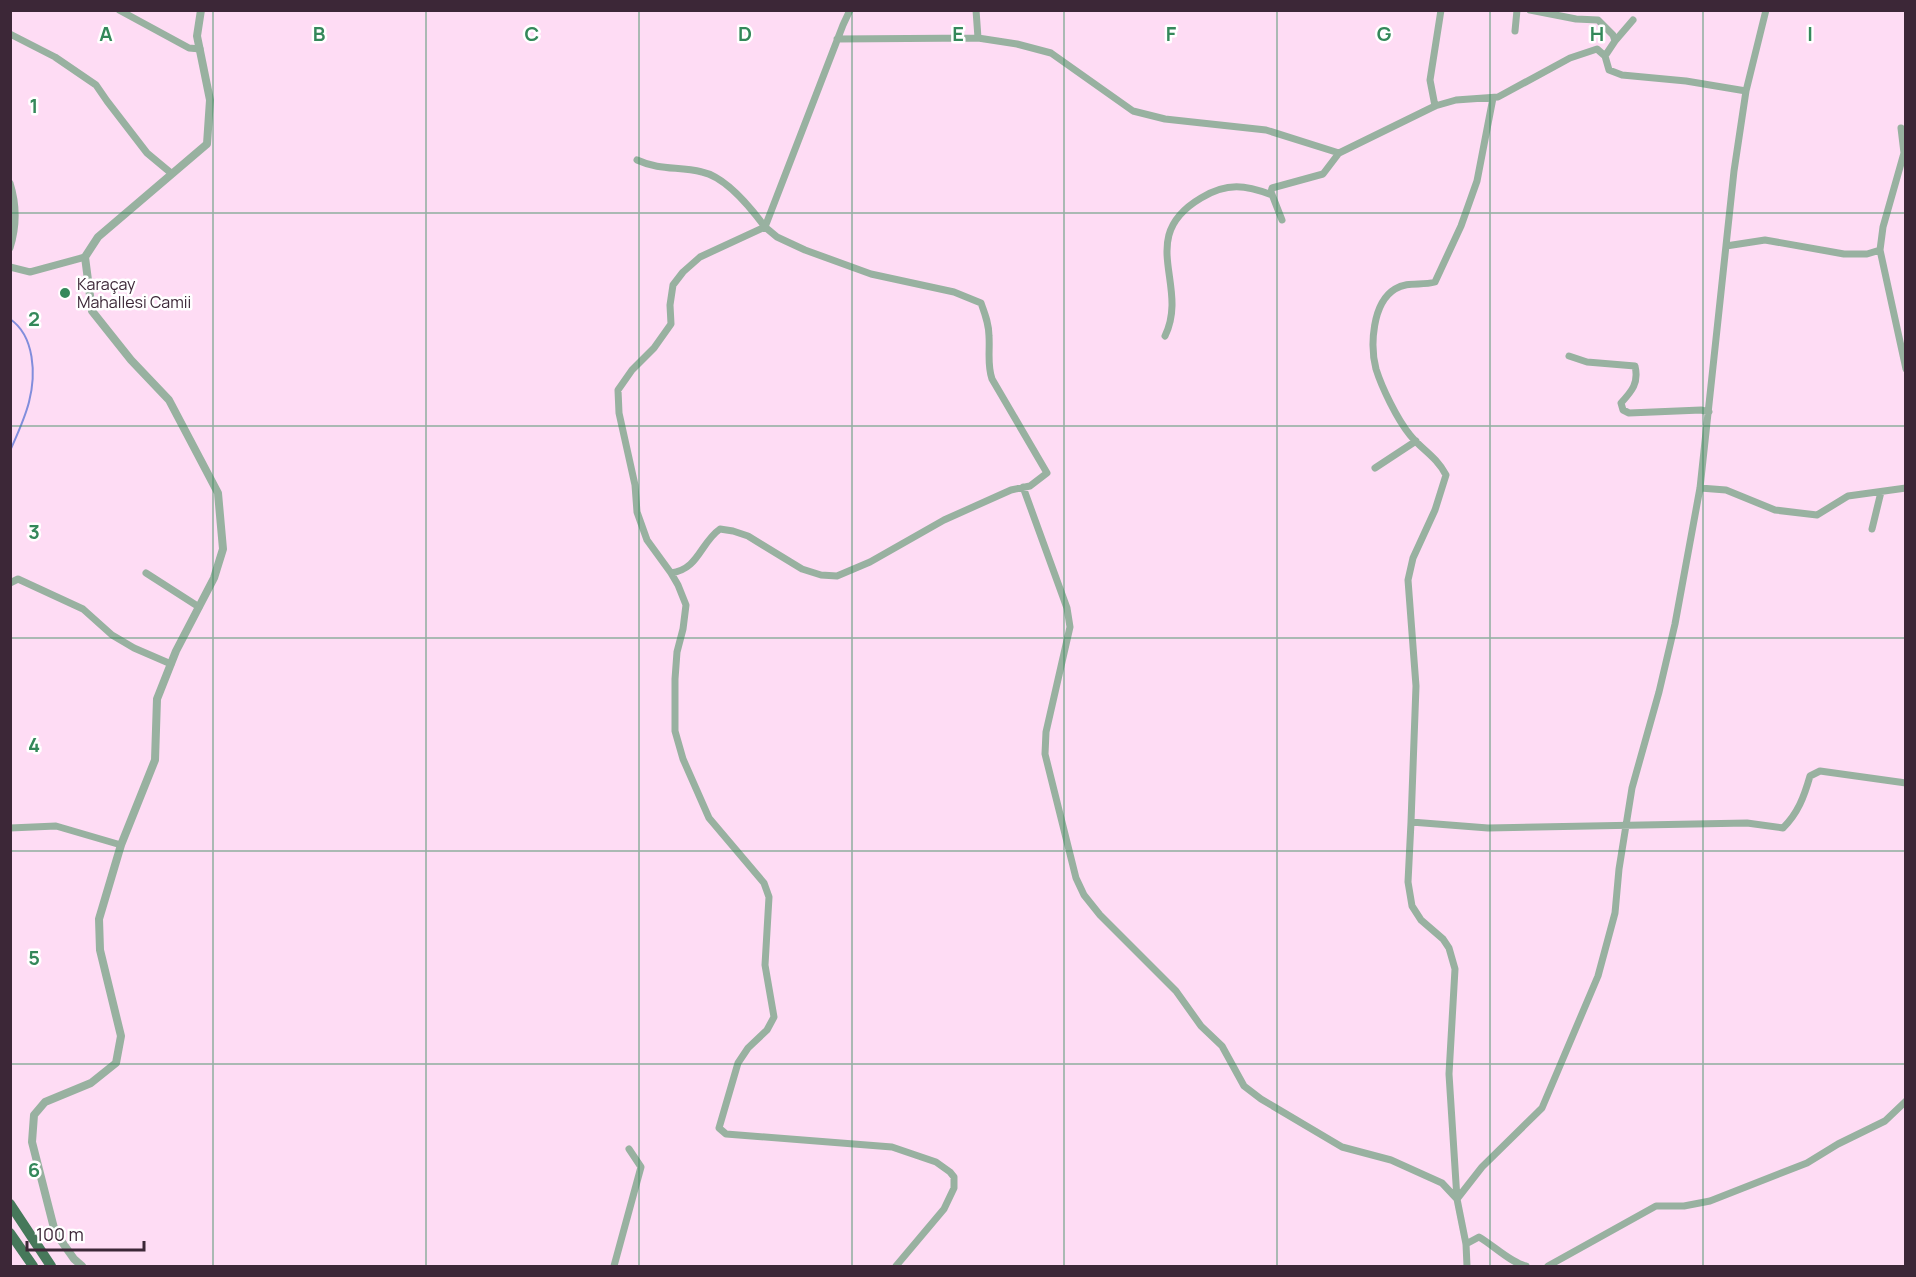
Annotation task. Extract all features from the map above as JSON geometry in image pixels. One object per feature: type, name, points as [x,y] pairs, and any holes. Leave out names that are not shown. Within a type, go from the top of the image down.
[{"type":"highway","points":[[10,1204],[51,1266]]},
{"type":"highway","points":[[10,1233],[33,1266]]},
{"type":"street","points":[[118,10],[189,48],[200,50]]},
{"type":"street","points":[[82,1266],[74,1259],[55,1232],[32,1142],[34,1115],[45,1102],[91,1083],[116,1063],[121,1036],[100,950],[99,919],[121,845],[155,760],[157,699],[171,664],[214,578],[222,549],[218,493],[169,400],[130,360],[92,311],[85,257],[98,237],[207,144],[210,100],[197,36],[201,10]]},
{"type":"street","points":[[850,10],[765,227],[700,257],[683,272],[673,285],[670,305],[671,324],[618,390],[620,412],[635,485],[637,513],[647,540],[671,573],[686,605],[677,652],[675,679],[675,731],[683,759],[709,818],[764,883],[769,897],[764,943],[765,964],[774,1017],[767,1030],[748,1048],[738,1063],[719,1128],[726,1134],[892,1148],[936,1162],[951,1172],[954,1177],[954,1188],[944,1209],[896,1266]]},
{"type":"street","points":[[976,10],[978,38]]},
{"type":"street","points":[[1435,106],[1430,80],[1441,10]]},
{"type":"street","points":[[1515,31],[1517,10]]},
{"type":"street","points":[[1530,10],[1576,19],[1598,20],[1613,35],[1615,41]]},
{"type":"street","points":[[1457,1199],[1482,1167],[1542,1108],[1598,976],[1615,913],[1625,825],[1632,788],[1675,624],[1700,488],[1734,171],[1746,91],[1766,10]]},
{"type":"street","points":[[1605,56],[1633,20]]},
{"type":"street","points":[[10,34],[55,57],[96,85],[147,153],[171,173]]},
{"type":"street","points":[[837,39],[978,38],[1017,44],[1051,53],[1133,111],[1165,118],[1266,129],[1339,153]]},
{"type":"street","points":[[1282,220],[1272,195],[1272,188],[1323,174],[1339,153],[1435,106],[1456,100],[1493,98],[1570,58],[1597,49],[1605,56],[1609,70],[1622,75],[1686,81],[1746,91]]},
{"type":"street","points":[[1467,1266],[1466,1244],[1457,1199],[1449,1074],[1455,969],[1449,948],[1443,939],[1421,920],[1412,906],[1408,882],[1416,686],[1408,580],[1413,558],[1435,510],[1446,475],[1439,462],[1410,435],[1394,408],[1376,369],[1374,342],[1377,314],[1382,302],[1394,289],[1410,283],[1435,282],[1461,226],[1477,181],[1493,98]]},
{"type":"street","points":[[1901,128],[1904,153],[1883,227],[1880,250],[1905,369]]},
{"type":"street","points":[[637,160],[652,167],[703,172],[730,188],[777,237],[805,250],[860,270],[954,292],[981,303],[989,334],[989,370],[992,379],[1047,473],[1030,486],[1011,490],[944,520],[870,562],[837,576],[821,575],[802,569],[748,536],[720,529],[710,536],[692,564],[683,571],[671,573]]},
{"type":"street","points":[[10,183],[15,231],[10,248]]},
{"type":"street","points":[[1165,336],[1170,327],[1172,298],[1167,240],[1187,206],[1208,193],[1230,186],[1246,186],[1272,195]]},
{"type":"street","points":[[1726,246],[1765,240],[1844,254],[1867,254],[1880,250]]},
{"type":"street","points":[[10,267],[30,272],[85,257]]},
{"type":"street","points":[[1569,357],[1617,366],[1635,366],[1636,384],[1621,403],[1623,410],[1629,413],[1701,410],[1709,412]]},
{"type":"street","points":[[1375,468],[1416,441]]},
{"type":"street","points":[[1023,488],[1067,608],[1070,627],[1046,732],[1046,754],[1076,878],[1084,895],[1142,959],[1176,991],[1201,1026],[1222,1046],[1244,1086],[1296,1121],[1342,1147],[1402,1164],[1442,1183],[1457,1199]]},
{"type":"street","points":[[1700,488],[1726,490],[1775,510],[1817,515],[1848,496],[1905,488]]},
{"type":"street","points":[[1872,529],[1881,492]]},
{"type":"street","points":[[146,573],[199,607]]},
{"type":"street","points":[[10,583],[18,579],[83,609],[112,635],[134,648],[171,664]]},
{"type":"street","points":[[1411,822],[1488,828],[1747,823],[1783,828],[1796,816],[1805,796],[1810,776],[1820,771],[1905,783]]},
{"type":"street","points":[[10,828],[56,826],[121,845]]},
{"type":"street","points":[[1548,1266],[1656,1206],[1684,1206],[1710,1201],[1807,1163],[1838,1144],[1885,1121],[1905,1101]]},
{"type":"street","points":[[614,1266],[641,1167],[629,1149]]},
{"type":"street","points":[[1466,1244],[1479,1237],[1494,1245],[1520,1265],[1526,1266]]},
{"type":"waterway","points":[[10,319],[24,335],[29,346],[33,368],[29,402],[10,451]]},
{"type":"place","name":"Karaçay Mahallesi Camii","points":[[65,293]]}]
